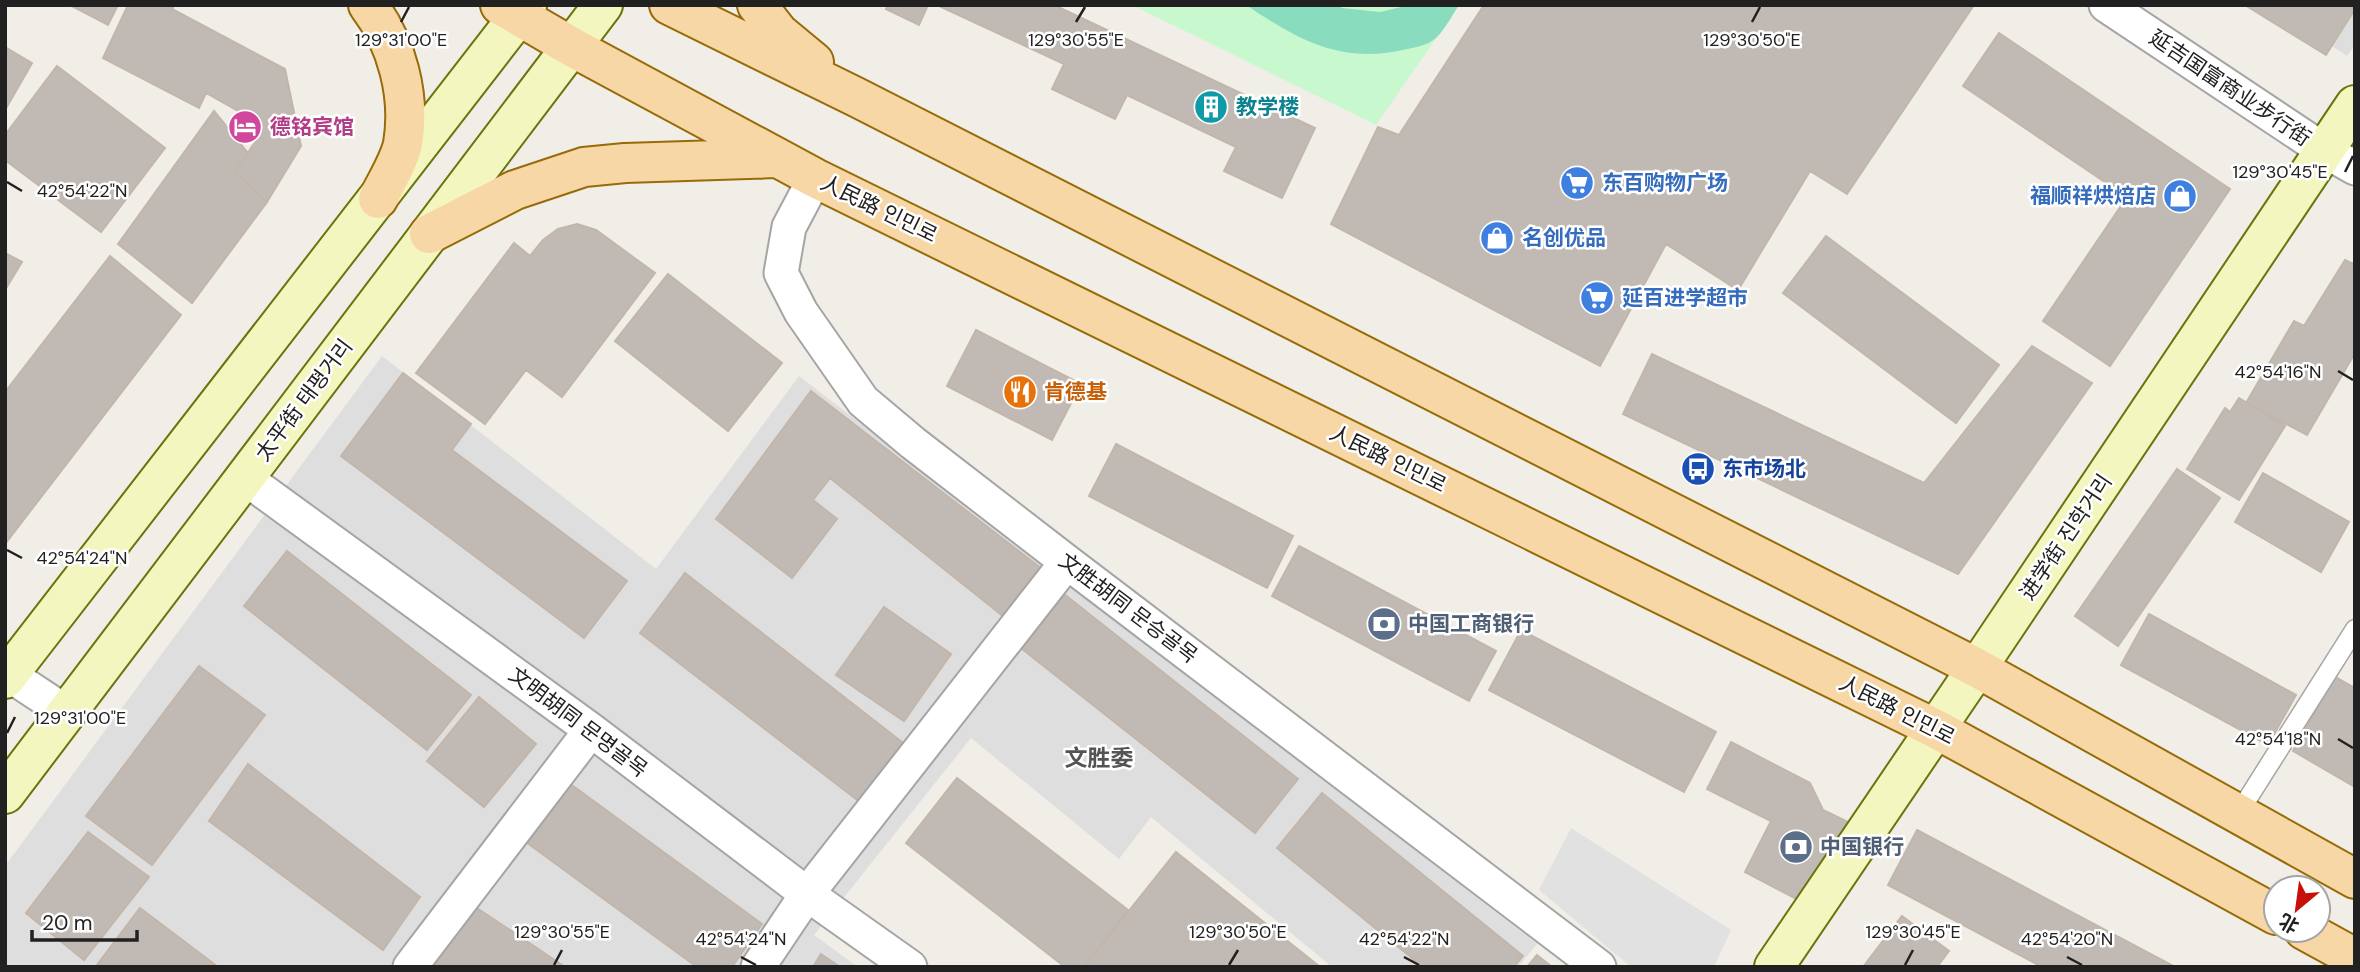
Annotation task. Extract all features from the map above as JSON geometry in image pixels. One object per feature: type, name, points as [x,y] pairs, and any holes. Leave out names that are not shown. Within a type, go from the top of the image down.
[{"type":"main road","points":[[368,5],[387,33],[395,52],[403,93],[402,146],[378,199]]},
{"type":"main road","name":"太平街 태평거리","points":[[5,794],[603,5]]},
{"type":"main road","points":[[668,5],[856,97],[1977,668],[2355,879]]},
{"type":"main road","points":[[757,5],[779,33],[856,97]]},
{"type":"main road","points":[[6,675],[378,199],[515,8]]},
{"type":"main road","name":"人民路 인민로","points":[[515,8],[572,47],[778,158],[1936,729],[2262,907]]},
{"type":"main road","name":"进学街 진학거리","points":[[1774,967],[1977,668],[2340,160],[2355,105]]},
{"type":"main road","points":[[429,234],[515,190],[584,167],[778,158]]},
{"type":"main road","points":[[2330,944],[2355,958]]},
{"type":"street","name":"延吉国富商业步行街","points":[[2106,5],[2340,160]]},
{"type":"street","name":"文胜胡同 문승골목","points":[[815,177],[789,227],[781,273],[808,322],[863,401],[1067,562],[1599,967]]},
{"type":"street","name":"文明胡同 문명골목","points":[[245,478],[591,730],[807,894],[910,967]]},
{"type":"street","points":[[758,967],[807,894],[1067,562]]},
{"type":"street","points":[[6,675],[67,713]]},
{"type":"street","points":[[410,967],[591,730]]},
{"type":"lane","points":[[2238,814],[2355,629]]},
{"type":"shaded area","points":[[2270,5],[2355,5],[2355,45],[2347,56]]},
{"type":"shaded area","points":[[382,356],[656,569],[799,376],[1537,944],[1518,967],[1332,967],[1151,817],[1119,859],[971,738],[814,935],[858,967],[5,967],[5,866]]},
{"type":"shaded area","points":[[1571,828],[1731,930],[1714,967],[1631,967],[1539,890]]},
{"type":"green space","points":[[1132,5],[1459,5],[1376,125]]},
{"type":"green space","points":[[1246,5],[1337,5],[1342,8],[1380,12],[1410,5],[1459,5],[1440,33],[1430,42],[1403,50],[1359,54],[1320,46],[1301,38]]},
{"type":"building","points":[[70,5],[118,5],[108,25]]},
{"type":"building","points":[[128,5],[174,5],[172,9],[285,69],[301,146],[267,202],[235,172],[255,142],[238,111],[206,93],[199,108],[103,58]]},
{"type":"building","points":[[888,5],[928,5],[919,25],[886,9]]},
{"type":"building","name":"教学楼","points":[[937,5],[1054,5],[1315,128],[1282,198],[1224,171],[1236,147],[1127,95],[1115,119],[1052,89],[1064,64]]},
{"type":"building","name":"东百购物广场","points":[[1484,5],[1974,5],[1847,194],[1810,171],[1738,290],[1666,244],[1600,366],[1331,224],[1378,127],[1399,135]]},
{"type":"building","points":[[2245,5],[2355,5],[2355,9],[2326,55]]},
{"type":"building","points":[[1999,33],[2230,189],[2110,366],[2043,321],[2127,197],[1963,86]]},
{"type":"building","points":[[5,47],[32,63],[5,110]]},
{"type":"building","points":[[57,66],[165,148],[101,232],[5,160],[5,135]]},
{"type":"building","points":[[214,111],[248,153],[235,172],[267,202],[192,303],[118,244]]},
{"type":"building","points":[[577,224],[596,230],[655,273],[562,397],[526,370],[485,424],[416,373],[514,243],[530,256],[543,240],[558,229]]},
{"type":"building","points":[[1826,236],[1999,365],[1956,423],[1783,293]]},
{"type":"building","points":[[5,253],[22,262],[5,290]]},
{"type":"building","points":[[110,256],[181,315],[5,544],[5,392]]},
{"type":"building","points":[[2345,260],[2353,264],[2355,260],[2355,353],[2307,435],[2246,403],[2294,321],[2304,326]]},
{"type":"building","points":[[668,274],[782,363],[728,431],[615,341]]},
{"type":"building","points":[[976,330],[1081,384],[1052,440],[947,386]]},
{"type":"building","points":[[2032,346],[2092,383],[1958,574],[1623,414],[1652,354],[1924,483]]},
{"type":"building","points":[[403,373],[471,424],[452,450],[627,581],[584,638],[341,456]]},
{"type":"building","points":[[811,391],[1042,569],[1003,616],[830,478],[813,500],[837,519],[792,578],[716,519]]},
{"type":"building","points":[[2239,398],[2285,426],[2239,500],[2187,469],[2225,408],[2230,412]]},
{"type":"building","points":[[1116,444],[1293,536],[1267,588],[1089,496]]},
{"type":"building","points":[[2177,469],[2220,498],[2118,646],[2075,616]]},
{"type":"building","points":[[2263,473],[2349,522],[2321,572],[2235,522]]},
{"type":"building","name":"中国工商银行","points":[[1299,546],[1496,651],[1469,701],[1272,596]]},
{"type":"building","points":[[287,551],[471,695],[427,750],[244,606]]},
{"type":"building","points":[[685,573],[903,743],[860,802],[640,633]]},
{"type":"building","points":[[1064,594],[1298,779],[1255,833],[1021,648]]},
{"type":"building","points":[[884,607],[951,654],[904,721],[836,675]]},
{"type":"building","points":[[2149,614],[2296,695],[2268,745],[2121,665]]},
{"type":"building","points":[[1521,630],[1716,732],[1684,792],[1489,690]]},
{"type":"building","points":[[199,666],[265,715],[152,865],[86,816]]},
{"type":"building","points":[[2335,677],[2355,688],[2355,787],[2293,751]]},
{"type":"building","points":[[479,697],[536,744],[484,807],[427,761]]},
{"type":"building","name":"中国银行","points":[[1731,742],[1810,783],[1823,810],[1848,822],[1806,904],[1745,872],[1771,821],[1707,789]]},
{"type":"building","points":[[248,764],[420,897],[383,950],[209,821]]},
{"type":"building","points":[[957,778],[1128,910],[1084,967],[1065,967],[906,843]]},
{"type":"building","points":[[569,783],[762,924],[732,967],[697,967],[526,842]]},
{"type":"building","points":[[1322,793],[1523,956],[1514,967],[1423,967],[1277,848]]},
{"type":"building","points":[[1917,830],[2175,967],[2042,967],[1888,885]]},
{"type":"building","points":[[88,832],[149,877],[84,960],[26,913]]},
{"type":"building","points":[[1176,852],[1320,967],[1084,967]]},
{"type":"building","points":[[471,904],[565,967],[429,967]]},
{"type":"building","points":[[140,908],[218,967],[99,967],[97,965]]},
{"type":"building","points":[[1902,916],[1949,951],[1937,967],[1863,967]]},
{"type":"building","points":[[821,954],[840,967],[813,967]]},
{"type":"building","points":[[1537,955],[1552,967],[1527,967]]},
{"type":"place","name":"教学楼","points":[[1211,107]]},
{"type":"place","name":"德铭宾馆","points":[[245,127]]},
{"type":"place","name":"东百购物广场","points":[[1577,183]]},
{"type":"place","name":"福顺祥烘焙店","points":[[2180,196]]},
{"type":"place","name":"名创优品","points":[[1497,238]]},
{"type":"place","name":"延百进学超市","points":[[1597,298]]},
{"type":"place","name":"肯德基","points":[[1020,392]]},
{"type":"place","name":"东市场北","points":[[1698,469]]},
{"type":"place","name":"中国工商银行","points":[[1384,624]]},
{"type":"place","name":"中国银行","points":[[1796,847]]},
{"type":"district","name":"文胜委","points":[[1099,758]]}]
